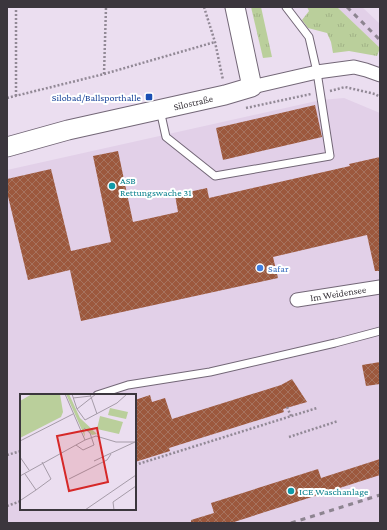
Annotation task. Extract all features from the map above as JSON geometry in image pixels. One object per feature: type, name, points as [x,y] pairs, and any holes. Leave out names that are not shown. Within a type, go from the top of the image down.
[{"type":"main road","points":[[235,7],[252,87]]},
{"type":"main road","name":"Silostraße","points":[[7,147],[68,130],[225,95],[252,87]]},
{"type":"street","name":"Silostraße","points":[[252,87],[317,72],[354,67],[380,75]]},
{"type":"street","name":"Im Weidensee","points":[[297,300],[380,287]]},
{"type":"lane","points":[[160,110],[166,137],[215,176],[330,156],[317,72],[309,37],[286,7]]},
{"type":"lane","points":[[100,394],[128,385],[210,372],[336,343],[380,331]]},
{"type":"path","points":[[16,7],[16,96]]},
{"type":"path","points":[[104,74],[106,7]]},
{"type":"path","points":[[204,7],[215,42],[225,95]]},
{"type":"path","points":[[7,98],[104,74],[215,42]]},
{"type":"path","points":[[287,407],[291,416]]},
{"type":"path","points":[[136,465],[317,408]]},
{"type":"path","points":[[289,437],[338,421]]},
{"type":"path","points":[[7,455],[20,451]]},
{"type":"path","points":[[7,506],[20,501]]},
{"type":"shaded area","points":[[337,7],[362,7],[380,24],[380,48]]},
{"type":"shaded area","points":[[344,98],[380,113],[380,523],[7,523],[7,170],[321,100]]},
{"type":"green space","points":[[251,7],[261,7],[272,57],[263,58]]},
{"type":"green space","points":[[307,7],[337,7],[380,48],[377,56],[349,51],[333,53],[331,42],[327,33],[308,28],[302,20],[309,11]]},
{"type":"building","points":[[315,105],[322,137],[223,160],[216,128]]},
{"type":"building","points":[[118,151],[133,222],[178,212],[175,195],[207,188],[209,198],[350,166],[349,164],[380,157],[380,271],[375,271],[367,235],[273,257],[278,278],[81,321],[70,270],[28,280],[7,192],[7,179],[51,169],[71,251],[111,242],[93,156]]},
{"type":"building","points":[[380,362],[380,384],[366,386],[362,365]]},
{"type":"building","points":[[292,379],[307,402],[283,409],[284,412],[169,448],[170,451],[136,462],[136,400],[150,395],[152,402],[165,398],[172,419],[281,385]]},
{"type":"building","name":"ICE Waschanlage","points":[[380,459],[380,475],[231,523],[191,523],[191,520],[214,513],[211,503],[318,469],[321,478]]},
{"type":"railway","points":[[347,7],[380,40]]},
{"type":"railway","points":[[291,523],[380,495]]},
{"type":"place","name":"Silobad/Ballsporthalle","points":[[149,97]]},
{"type":"place","name":"ASB Rettungswache 31","points":[[112,186]]},
{"type":"place","name":"Safar","points":[[260,268]]},
{"type":"place","name":"ICE Waschanlage","points":[[291,491]]}]
